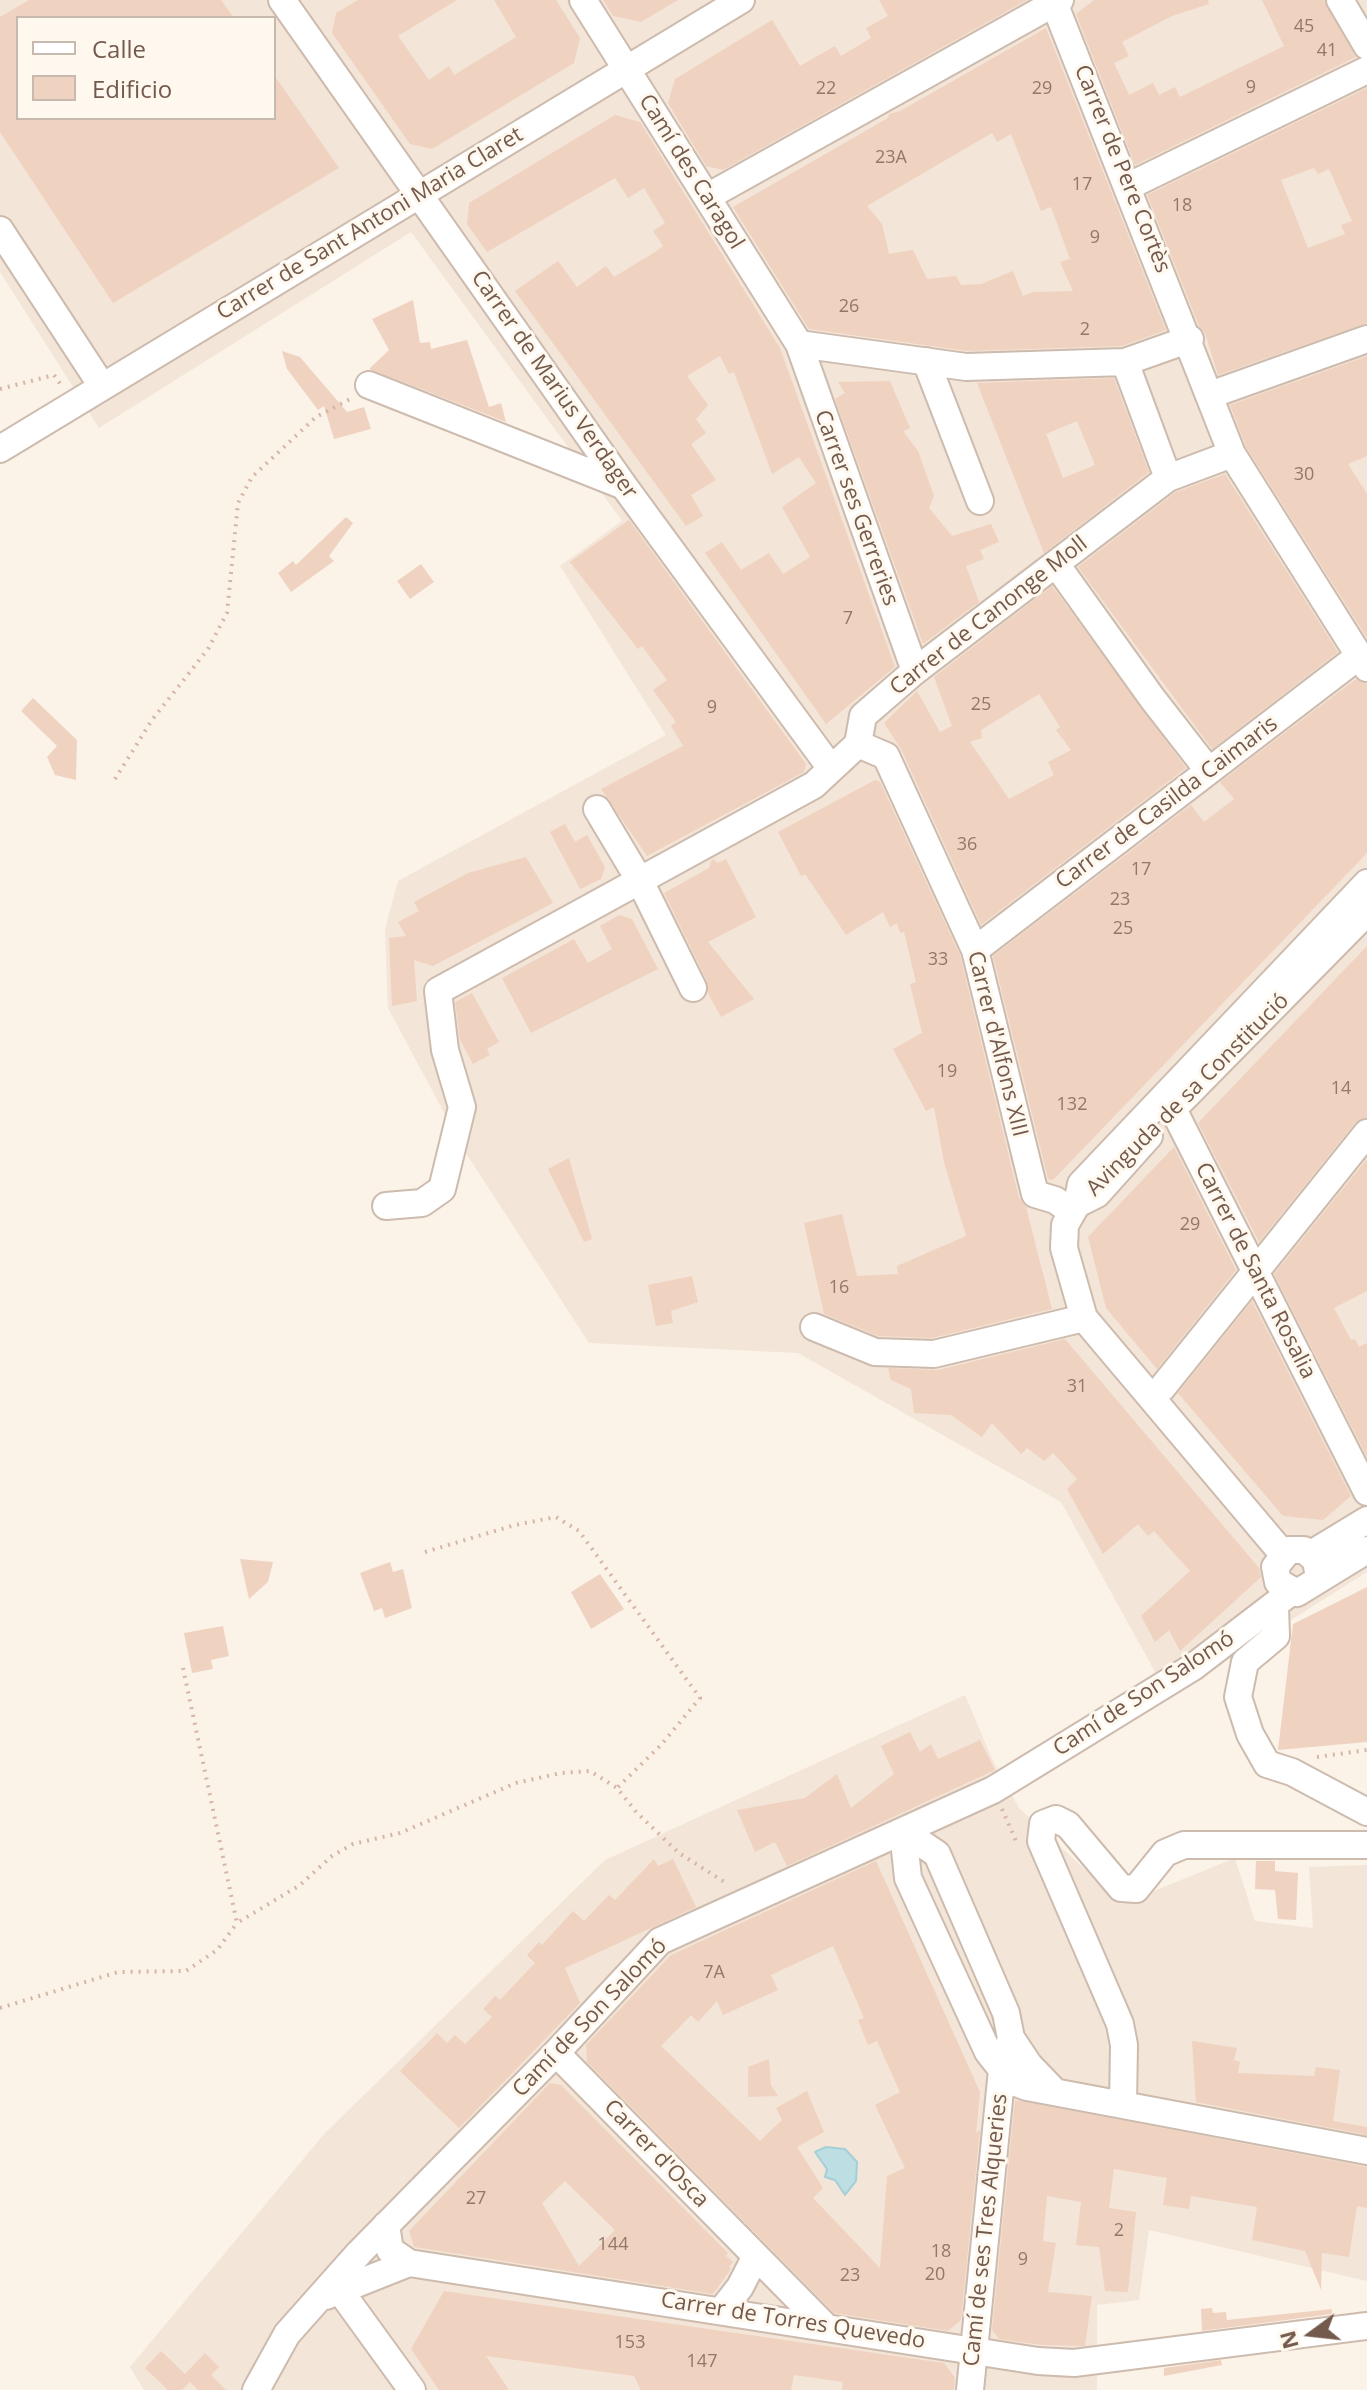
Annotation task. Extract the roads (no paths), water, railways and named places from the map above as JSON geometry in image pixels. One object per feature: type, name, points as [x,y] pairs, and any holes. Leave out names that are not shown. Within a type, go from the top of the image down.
[{"type":"street","name":"Camí des Caragol","points":[[583,0],[799,344]]},
{"type":"street","name":"Carrer de Sant Antoni Maria Claret","points":[[0,449],[741,0]]},
{"type":"street","points":[[1340,0],[1367,46]]},
{"type":"street","points":[[707,197],[1056,1]]},
{"type":"street","name":"Carrer de Pere Cortès","points":[[1056,1],[1190,339],[1232,454],[1363,662]]},
{"type":"street","name":"Carrer de Marius Verdager","points":[[292,3],[419,194],[624,486],[830,767]]},
{"type":"street","points":[[1129,186],[1367,70]]},
{"type":"street","points":[[0,230],[102,386]]},
{"type":"street","points":[[799,344],[966,367],[1125,362],[1190,339]]},
{"type":"street","points":[[1210,395],[1367,339]]},
{"type":"street","name":"Carrer ses Gerreries","points":[[799,344],[915,671]]},
{"type":"street","points":[[926,361],[980,501]]},
{"type":"street","points":[[1125,362],[1168,478]]},
{"type":"street","points":[[374,386],[624,486]]},
{"type":"street","name":"Carrer de Canonge Moll","points":[[386,1206],[422,1203],[442,1189],[462,1107],[445,1050],[438,991],[814,785],[858,744],[863,716],[915,671],[1168,478],[1232,454]]},
{"type":"street","points":[[1056,564],[1208,770]]},
{"type":"street","name":"Carrer de Casilda Caimaris","points":[[975,950],[1208,770],[1363,662]]},
{"type":"street","name":"Carrer d'Alfons XIII","points":[[858,744],[886,756],[975,950],[1035,1194],[1074,1208]]},
{"type":"street","points":[[597,809],[640,881],[693,988]]},
{"type":"street","name":"Avinguda de sa Constitució","points":[[1074,1208],[1081,1184],[1367,883]]},
{"type":"street","name":"Avinguda de sa Constitució","points":[[1074,1208],[1097,1194],[1173,1109],[1367,912]]},
{"type":"street","points":[[1173,1109],[1171,1103],[1202,1074],[1202,1056]]},
{"type":"street","name":"Carrer de Santa Rosalia","points":[[1173,1109],[1367,1492]]},
{"type":"street","points":[[1150,1396],[1162,1388],[1367,1133]]},
{"type":"street","points":[[1074,1208],[1065,1225],[1064,1248],[1084,1318],[1283,1554]]},
{"type":"street","points":[[814,1327],[875,1352],[934,1354],[1084,1318]]},
{"type":"street","points":[[1315,1566],[1367,1520]]},
{"type":"street","points":[[1315,1566],[1297,1549],[1283,1554],[1275,1575],[1283,1600],[1276,1636],[1245,1662],[1238,1697],[1250,1734],[1267,1764],[1304,1778],[1367,1812]]},
{"type":"street","points":[[1315,1566],[1367,1550]]},
{"type":"street","name":"Camí de Son Salomó","points":[[256,2390],[287,2334],[330,2295],[386,2225],[556,2053],[660,1941],[986,1794],[1193,1667],[1283,1600],[1304,1591],[1315,1566]]},
{"type":"street","points":[[937,1854],[942,1837],[986,1794]]},
{"type":"street","points":[[1123,2105],[1124,2045],[1120,2024],[1041,1841],[1043,1824],[1056,1819],[1068,1825],[1121,1888],[1136,1889],[1165,1853],[1184,1845],[1367,1845]]},
{"type":"street","points":[[903,1831],[937,1854],[1006,2013],[1011,2038],[1029,2065],[1054,2091]]},
{"type":"street","points":[[903,1831],[908,1878],[988,2052],[1011,2081],[1367,2151]]},
{"type":"street","name":"Camí de ses Tres Alqueries","points":[[970,2390],[1002,2070],[1011,2038]]},
{"type":"street","name":"Carrer d'Osca","points":[[556,2053],[825,2326]]},
{"type":"street","points":[[386,2225],[390,2250],[409,2263]]},
{"type":"street","name":"Camí de Son Salomó","points":[[359,2315],[373,2255],[386,2225]]},
{"type":"street","points":[[722,2310],[740,2287],[756,2256]]},
{"type":"street","name":"Camí de Son Salomó","points":[[330,2295],[409,2263]]},
{"type":"street","name":"Carrer de Torres Quevedo","points":[[409,2263],[1074,2363],[1367,2326]]},
{"type":"street","points":[[330,2295],[359,2315],[412,2390]]},
{"type":"water","points":[[826,2147],[845,2149],[857,2162],[856,2181],[845,2195],[835,2180],[825,2177],[827,2169],[815,2152]]}]
